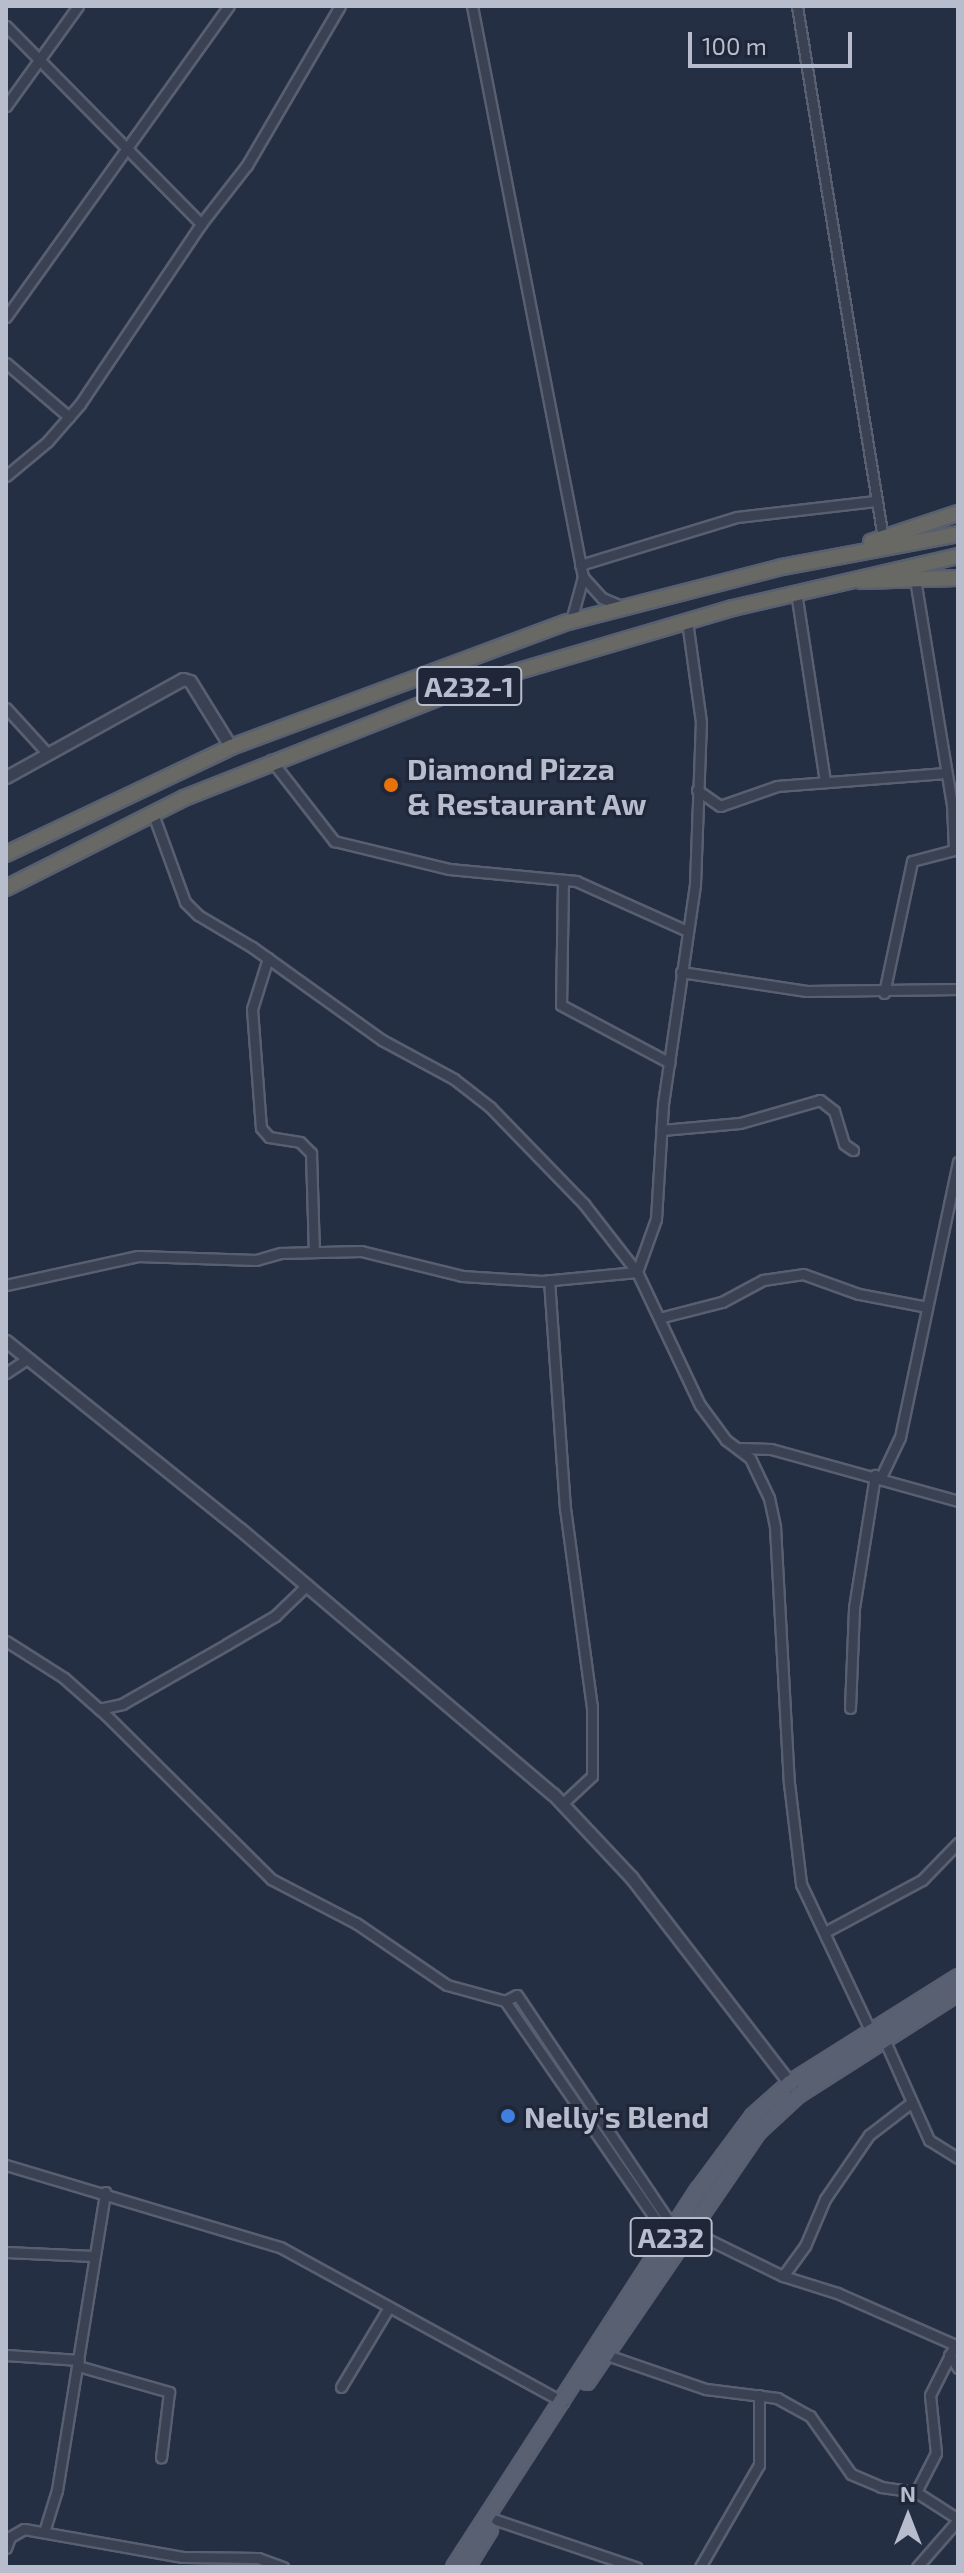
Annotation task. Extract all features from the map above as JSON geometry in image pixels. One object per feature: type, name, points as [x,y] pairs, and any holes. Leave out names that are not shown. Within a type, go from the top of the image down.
[{"type":"highway","points":[[832,556],[958,513]]},
{"type":"highway","name":"A232-1","points":[[6,854],[231,747],[571,621],[832,556],[958,534]]},
{"type":"highway","name":"A232-1","points":[[6,888],[153,814],[271,760],[468,686],[796,592],[958,556]]},
{"type":"highway","points":[[836,582],[958,578]]},
{"type":"main road","name":"A232","points":[[454,2567],[678,2233],[794,2089],[870,2030],[958,1977]]},
{"type":"main road","name":"A232","points":[[794,2089],[958,1993]]},
{"type":"main road","name":"A232","points":[[467,2567],[607,2355],[678,2233]]},
{"type":"street","points":[[6,106],[78,6]]},
{"type":"street","points":[[6,317],[229,6]]},
{"type":"street","points":[[6,476],[69,417],[201,224],[247,165],[340,6]]},
{"type":"street","points":[[472,6],[583,577],[602,598],[623,607]]},
{"type":"street","points":[[797,6],[883,538]]},
{"type":"street","points":[[6,26],[41,58],[201,224]]},
{"type":"street","points":[[6,363],[69,417]]},
{"type":"street","points":[[580,565],[737,517],[875,501]]},
{"type":"street","points":[[571,621],[583,577]]},
{"type":"street","points":[[884,993],[912,861],[956,849],[915,579]]},
{"type":"street","points":[[796,592],[825,781]]},
{"type":"street","points":[[637,1272],[656,1219],[662,1130],[695,884],[701,722],[687,621]]},
{"type":"street","points":[[6,777],[183,679],[190,681],[231,747]]},
{"type":"street","points":[[6,708],[48,754]]},
{"type":"street","points":[[271,760],[334,841],[449,869],[563,880],[597,887],[687,931]]},
{"type":"street","points":[[697,790],[720,806],[777,786],[946,773]]},
{"type":"street","points":[[153,814],[185,902],[382,1040],[454,1079],[490,1107],[584,1204],[637,1272],[700,1405],[726,1440],[741,1448],[771,1449],[878,1476],[958,1501]]},
{"type":"street","points":[[563,880],[561,1005],[670,1063]]},
{"type":"street","points":[[268,958],[252,1009],[261,1128],[269,1137],[300,1142],[311,1153],[314,1252]]},
{"type":"street","points":[[681,972],[807,991],[884,993],[958,989]]},
{"type":"street","points":[[662,1130],[740,1123],[820,1100],[834,1111],[844,1144],[853,1150]]},
{"type":"street","points":[[850,1708],[854,1608],[878,1476],[900,1437],[958,1162]]},
{"type":"street","points":[[6,1285],[138,1256],[256,1260],[314,1252],[361,1251],[462,1276],[549,1280],[637,1272]]},
{"type":"street","points":[[659,1318],[722,1302],[783,1275],[822,1277],[859,1294],[927,1307]]},
{"type":"street","points":[[549,1280],[565,1508],[592,1707],[592,1776],[562,1804]]},
{"type":"street","points":[[8,1346],[28,1358],[307,1585],[562,1804],[631,1877],[794,2089]]},
{"type":"street","points":[[6,1373],[28,1358]]},
{"type":"street","points":[[741,1448],[769,1498],[775,1527],[796,1855],[801,1884],[870,2030]]},
{"type":"street","points":[[99,1709],[122,1704],[275,1616],[307,1585]]},
{"type":"street","points":[[6,1641],[99,1709],[271,1879],[356,1923],[426,1974],[505,2001],[678,2233],[783,2276],[837,2293],[953,2349],[958,2368]]},
{"type":"street","points":[[115,1724],[122,1704]]},
{"type":"street","points":[[825,1932],[922,1880],[958,1843]]},
{"type":"street","points":[[505,2001],[517,1995],[678,2233]]},
{"type":"street","points":[[884,2039],[929,2140],[958,2158]]},
{"type":"street","points":[[783,2276],[805,2246],[825,2199],[869,2135],[912,2102]]},
{"type":"street","points":[[6,2165],[105,2192],[280,2247],[563,2402]]},
{"type":"street","points":[[44,2532],[57,2490],[105,2192]]},
{"type":"street","points":[[6,2252],[93,2256]]},
{"type":"street","points":[[341,2387],[389,2307]]},
{"type":"street","points":[[916,2492],[936,2453],[930,2395],[953,2349]]},
{"type":"street","points":[[6,2355],[79,2363],[161,2386],[169,2392],[161,2458]]},
{"type":"street","points":[[607,2355],[706,2389],[777,2398],[810,2416],[861,2480],[916,2492],[958,2519],[917,2567]]},
{"type":"street","points":[[700,2567],[759,2465],[759,2395]]},
{"type":"street","points":[[496,2520],[636,2567]]},
{"type":"street","points":[[6,2548],[10,2537],[24,2529],[125,2550],[183,2557],[242,2556],[283,2567]]},
{"type":"place","name":"Diamond Pizza & Restaurant Aw","points":[[391,785]]},
{"type":"place","name":"Nelly's Blend","points":[[508,2116]]}]
